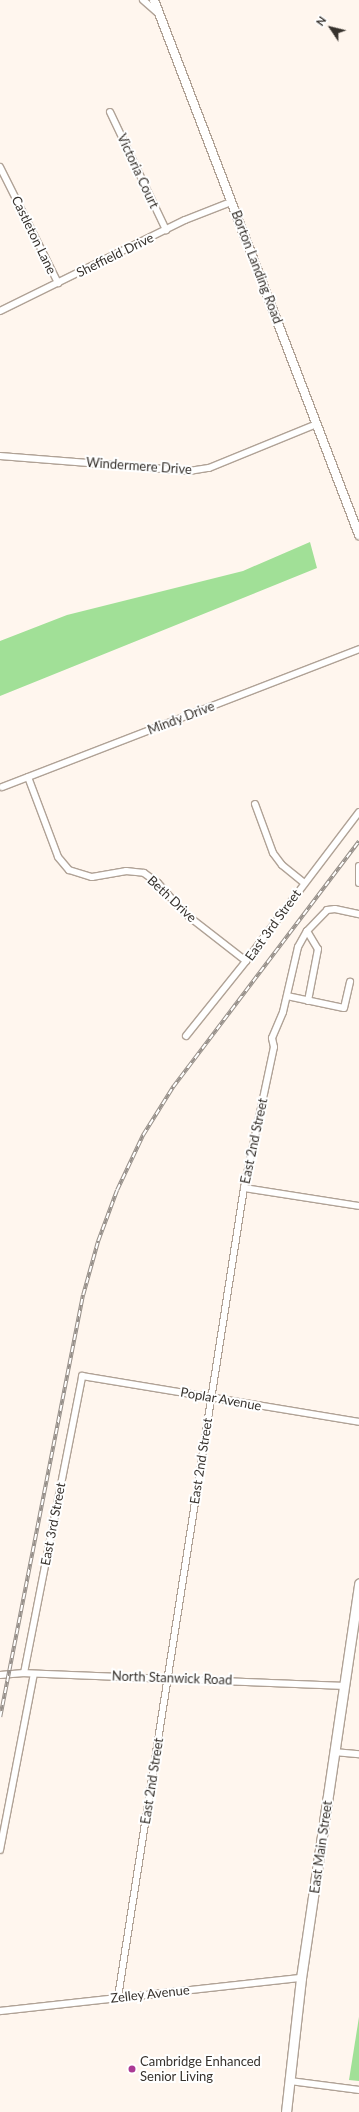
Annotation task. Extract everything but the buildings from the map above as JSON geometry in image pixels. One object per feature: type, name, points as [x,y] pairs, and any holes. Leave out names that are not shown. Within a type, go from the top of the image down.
[{"type":"main road","name":"East Main Street","points":[[286,2112],[301,1978],[359,1583]]},
{"type":"street","points":[[142,0],[158,13]]},
{"type":"street","name":"Borton Landing Road","points":[[154,0],[359,535]]},
{"type":"street","name":"Victoria Court","points":[[110,112],[166,230]]},
{"type":"street","name":"Castleton Lane","points":[[0,167],[58,283]]},
{"type":"street","name":"Sheffield Drive","points":[[0,311],[166,230],[231,202]]},
{"type":"street","name":"Windermere Drive","points":[[0,456],[189,470],[209,468],[317,424]]},
{"type":"street","name":"Mindy Drive","points":[[2,787],[359,649]]},
{"type":"street","name":"Beth Drive","points":[[28,777],[58,857],[69,870],[92,877],[135,871],[148,875],[183,912],[246,961]]},
{"type":"street","points":[[255,804],[273,853],[282,865],[304,883]]},
{"type":"street","name":"East 3rd Street","points":[[186,1036],[246,961],[359,812]]},
{"type":"street","points":[[359,866],[359,883]]},
{"type":"street","name":"East 2nd Street","points":[[118,1997],[244,1188],[274,1047],[272,1038],[287,996],[298,948],[307,932],[327,910],[335,909],[359,914]]},
{"type":"street","points":[[307,932],[318,948],[308,1000]]},
{"type":"street","points":[[287,996],[344,1008],[350,982]]},
{"type":"street","points":[[244,1188],[359,1206]]},
{"type":"street","name":"East 3rd Street","points":[[24,1673],[82,1376]]},
{"type":"street","name":"Poplar Avenue","points":[[82,1376],[359,1422]]},
{"type":"street","name":"North Stanwick Road","points":[[0,1675],[24,1673],[343,1686]]},
{"type":"street","points":[[0,1850],[34,1674]]},
{"type":"street","points":[[334,1752],[359,1754]]},
{"type":"street","name":"Zelley Avenue","points":[[0,2010],[301,1978]]},
{"type":"street","points":[[290,2081],[359,2090]]},
{"type":"green space","points":[[310,542],[317,568],[0,696],[0,641],[67,615],[243,571]]},
{"type":"green space","points":[[359,2017],[359,2081],[349,2080]]},
{"type":"railway","points":[[0,1717],[83,1295],[98,1241],[117,1190],[143,1135],[173,1087],[359,841]]},
{"type":"place","name":"Cambridge Enhanced Senior Living","points":[[132,2069]]}]
